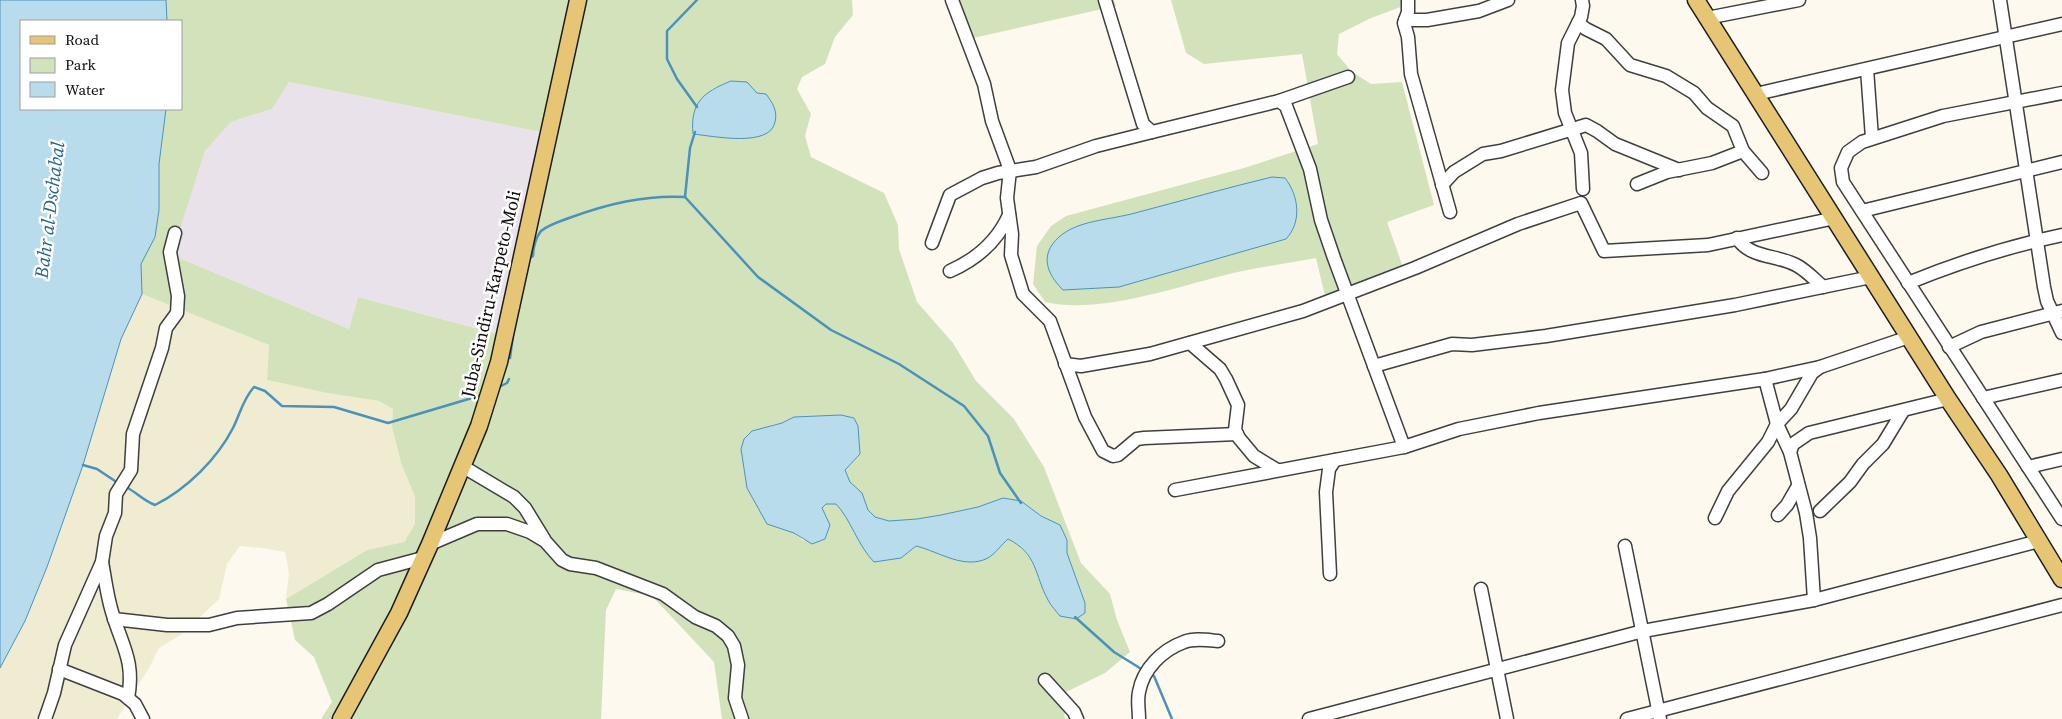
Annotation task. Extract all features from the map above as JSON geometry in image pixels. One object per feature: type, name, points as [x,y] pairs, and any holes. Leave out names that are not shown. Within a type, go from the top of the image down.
[{"type":"main road","name":"Juba-Sindiru-Karpeto-Moli","points":[[342,719],[399,613],[479,426],[499,362],[578,0]]},
{"type":"main road","points":[[1696,0],[1948,399],[1999,476],[2062,579]]},
{"type":"street","points":[[952,0],[984,84],[992,120],[1010,170],[1008,190],[1012,260],[1019,284],[1026,298],[1050,321],[1065,364],[1093,433],[1103,452],[1118,455],[1137,439],[1144,438],[1237,434]]},
{"type":"street","points":[[1105,0],[1143,124],[1152,132]]},
{"type":"street","points":[[1408,0],[1408,12],[1405,20],[1411,74],[1450,212]]},
{"type":"street","points":[[1405,20],[1427,20],[1479,11],[1508,0]]},
{"type":"street","points":[[1582,0],[1582,13],[1568,43],[1562,90],[1565,113],[1581,153],[1583,189]]},
{"type":"street","points":[[1707,18],[1799,0]]},
{"type":"street","points":[[2000,0],[2044,287],[2057,312],[2062,333]]},
{"type":"street","points":[[1578,23],[1606,39],[1628,63],[1666,76],[1694,93],[1707,108],[1732,126],[1743,151],[1762,173]]},
{"type":"street","points":[[1756,94],[2062,24]]},
{"type":"street","points":[[1867,69],[1872,138]]},
{"type":"street","points":[[932,243],[950,195],[982,178],[1010,170],[1036,167],[1096,146],[1279,101],[1348,77]]},
{"type":"street","points":[[2062,93],[1943,116],[1872,138],[1862,142],[1848,152],[1841,168],[1843,182],[2062,519]]},
{"type":"street","points":[[1279,101],[1286,106],[1303,148],[1321,220],[1404,447]]},
{"type":"street","points":[[1442,185],[1454,172],[1483,154],[1581,126],[1591,127],[1615,144],[1679,170]]},
{"type":"street","points":[[1637,184],[1667,172],[1712,163],[1743,151]]},
{"type":"street","points":[[1862,211],[2062,162]]},
{"type":"street","points":[[1065,364],[1081,366],[1150,354],[1303,310],[1415,268],[1518,224],[1581,203],[1604,251],[1708,245],[1835,218]]},
{"type":"street","points":[[950,271],[967,263],[990,246],[1009,215]]},
{"type":"street","points":[[45,719],[65,645],[102,562],[106,536],[116,513],[116,494],[131,470],[133,434],[162,348],[166,328],[177,313],[178,296],[170,252],[176,233]]},
{"type":"street","points":[[1908,283],[2037,241],[2062,236]]},
{"type":"street","points":[[1737,238],[1753,253],[1774,257],[1796,265],[1823,287]]},
{"type":"street","points":[[1374,366],[1452,344],[1472,345],[1546,336],[1735,305],[1871,277]]},
{"type":"street","points":[[1949,347],[1981,332],[2057,312]]},
{"type":"street","points":[[1175,490],[1404,447],[1458,429],[1539,413],[1765,379],[1820,367],[1909,337]]},
{"type":"street","points":[[1190,343],[1220,369],[1226,379],[1238,405],[1237,434],[1254,456],[1277,470]]},
{"type":"street","points":[[1714,518],[1728,491],[1761,451],[1773,434],[1777,424],[1791,409],[1812,373],[1820,367]]},
{"type":"street","points":[[1765,379],[1777,424],[1788,448],[1806,513],[1810,538],[1814,600]]},
{"type":"street","points":[[1983,398],[2062,380]]},
{"type":"street","points":[[1761,451],[1788,448],[1809,433],[1948,399]]},
{"type":"street","points":[[1820,511],[1850,482],[1863,464],[1883,444],[1903,411]]},
{"type":"street","points":[[2028,467],[2062,459]]},
{"type":"street","points":[[1330,574],[1326,492],[1329,469],[1335,460]]},
{"type":"street","points":[[462,466],[514,496],[525,508],[545,541],[562,560],[570,564],[596,568],[634,584],[652,588],[696,617],[716,626],[728,636],[734,646],[738,665],[735,698],[742,719]]},
{"type":"street","points":[[1778,515],[1787,505],[1798,486]]},
{"type":"street","points":[[114,620],[166,625],[209,625],[237,618],[311,612],[328,604],[378,570],[426,551],[484,522],[519,527],[545,541]]},
{"type":"street","points":[[1309,719],[1644,631],[1814,600],[2039,541]]},
{"type":"street","points":[[1625,546],[1644,631],[1659,714]]},
{"type":"street","points":[[102,562],[114,620],[130,666],[131,680],[128,698]]},
{"type":"street","points":[[1481,588],[1507,719]]},
{"type":"street","points":[[1627,719],[1659,714],[2062,605]]},
{"type":"street","points":[[1139,719],[1138,693],[1146,671],[1153,663],[1170,649],[1184,642],[1218,641]]},
{"type":"street","points":[[59,669],[128,698],[135,704],[143,719]]},
{"type":"street","points":[[1044,680],[1074,712],[1077,719]]},
{"type":"street","points":[[1342,719],[1351,708]]},
{"type":"shaded area","points":[[289,82],[541,132],[498,334],[358,297],[349,329],[172,255],[205,151],[231,122],[272,109]]},
{"type":"shaded area","points":[[142,294],[269,345],[267,380],[327,393],[379,401],[393,409],[392,427],[401,463],[415,497],[415,524],[404,542],[367,550],[286,599],[289,573],[285,552],[240,546],[227,564],[219,599],[182,634],[159,648],[149,668],[117,719],[0,719],[0,668],[25,621],[47,567],[83,465],[121,339]]},
{"type":"green space","points":[[166,0],[852,0],[853,15],[835,37],[825,64],[802,77],[797,89],[811,114],[805,136],[811,157],[884,193],[898,225],[899,249],[917,302],[953,343],[976,381],[1014,419],[1044,467],[1081,563],[1110,594],[1117,620],[1130,652],[1105,673],[1062,694],[1065,719],[722,719],[714,662],[652,596],[616,589],[606,610],[601,719],[321,719],[332,702],[314,657],[295,640],[286,599],[367,550],[404,542],[415,524],[415,497],[401,463],[392,427],[393,409],[379,401],[327,393],[267,380],[269,345],[142,294],[140,264],[155,237],[159,210],[159,164],[166,110],[182,110],[182,20],[167,20]],"holes":[[[730,81],[746,82],[757,93],[700,102],[712,89]],[[289,82],[541,132],[498,334],[358,297],[349,329],[172,255],[205,151],[231,122],[272,109]],[[841,415],[854,418],[860,454],[845,470],[850,482],[862,494],[868,510],[875,517],[889,521],[917,519],[978,507],[1003,498],[1021,501],[1041,516],[1060,525],[1067,540],[1067,553],[1085,603],[1048,600],[1038,573],[1029,557],[1024,550],[1008,539],[999,547],[947,557],[934,550],[916,546],[901,558],[836,504],[826,504],[822,508],[804,541],[794,533],[767,524],[771,425],[782,423],[794,417]]]},
{"type":"green space","points":[[950,0],[1114,0],[1116,6],[964,40]]},
{"type":"green space","points":[[1171,0],[1404,0],[1406,5],[1371,18],[1339,34],[1337,54],[1351,71],[1371,84],[1402,82],[1434,205],[1387,222],[1404,270],[1325,296],[1316,258],[1233,273],[1114,302],[1066,305],[1045,302],[1033,284],[1037,246],[1051,226],[1066,216],[1244,168],[1318,144],[1302,54],[1204,64],[1186,53]]},
{"type":"water","name":"Bahr al-Dschabal","points":[[0,0],[166,0],[167,20],[20,20],[20,110],[166,110],[159,164],[159,210],[155,237],[141,264],[142,294],[121,339],[83,465],[47,567],[25,621],[0,668]]},
{"type":"water","points":[[731,81],[747,82],[757,93],[766,94],[776,114],[771,130],[763,135],[752,138],[726,138],[693,134],[694,114],[700,100],[706,94]]},
{"type":"water","points":[[1272,177],[1285,178],[1296,201],[1295,225],[1286,239],[1119,287],[1063,290],[1049,271],[1047,257],[1053,244],[1059,237],[1075,227]]},
{"type":"water","points":[[841,415],[854,418],[858,426],[860,454],[845,470],[850,482],[862,493],[868,510],[875,517],[889,521],[917,519],[978,507],[1003,498],[1021,501],[1041,516],[1060,525],[1067,540],[1067,553],[1085,603],[1085,613],[1076,619],[1060,616],[1043,591],[1030,558],[1025,551],[1008,539],[991,556],[979,561],[970,562],[952,559],[916,546],[901,558],[874,562],[863,548],[846,517],[836,504],[826,504],[822,508],[830,525],[825,539],[812,544],[794,533],[767,524],[747,488],[741,449],[744,439],[752,431],[782,423],[794,417]]},
{"type":"waterway","points":[[697,0],[667,31],[667,59],[677,79],[697,107]]},
{"type":"waterway","points":[[685,197],[690,148],[695,132]]},
{"type":"waterway","points":[[527,260],[533,256],[535,243],[541,231],[555,223],[597,209],[640,199],[685,197],[758,277],[831,330],[899,364],[964,406],[988,436],[1000,473],[1021,503]]},
{"type":"waterway","points":[[510,358],[513,335]]},
{"type":"waterway","points":[[499,387],[507,383],[509,379]]},
{"type":"waterway","points":[[126,487],[155,505],[190,482],[219,451],[233,428],[244,402],[254,387],[265,391],[282,406],[334,407],[388,423],[482,395]]},
{"type":"waterway","points":[[83,465],[97,469],[118,483]]},
{"type":"waterway","points":[[1075,617],[1114,652],[1143,670]]},
{"type":"waterway","points":[[1150,674],[1154,676],[1172,719]]}]
